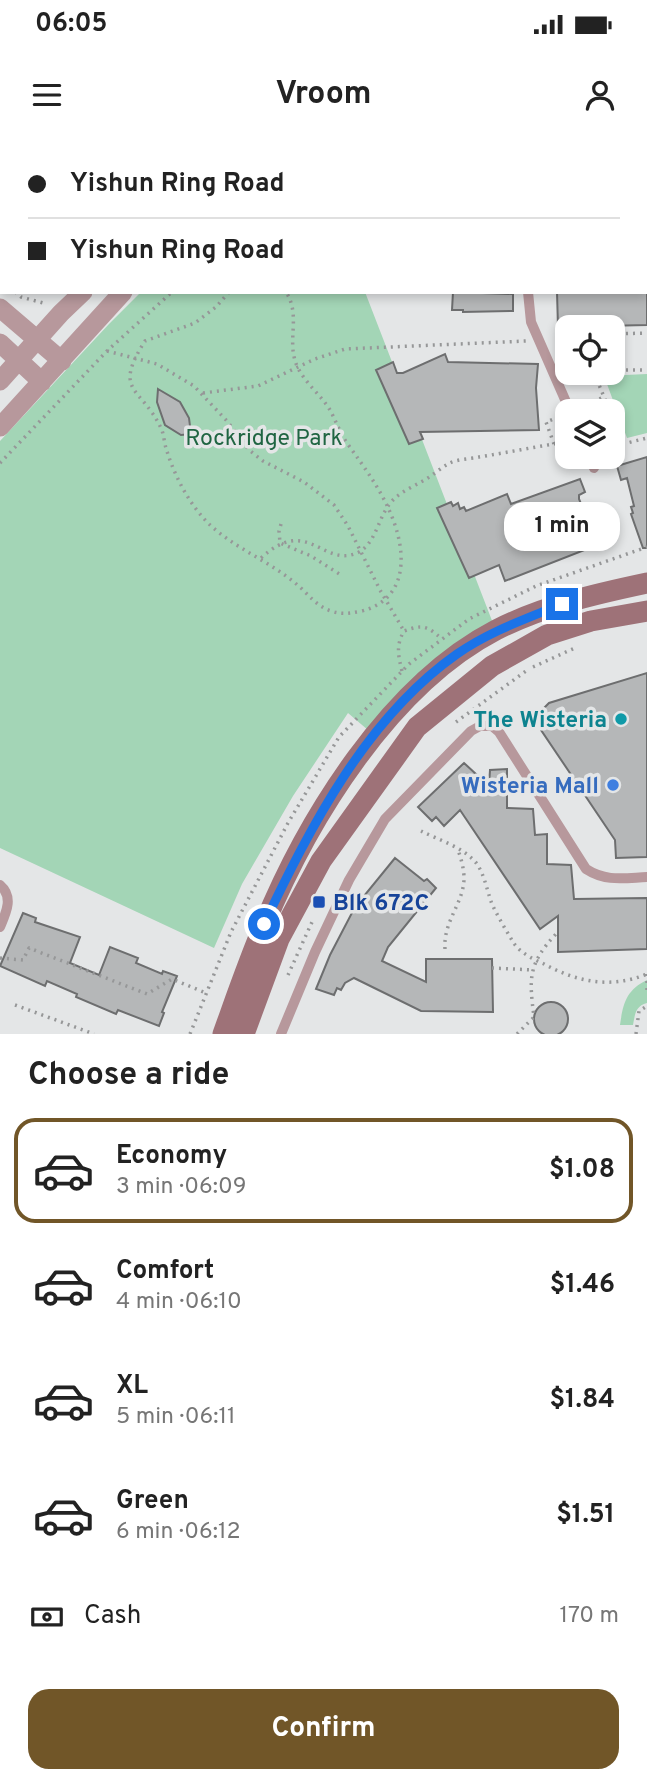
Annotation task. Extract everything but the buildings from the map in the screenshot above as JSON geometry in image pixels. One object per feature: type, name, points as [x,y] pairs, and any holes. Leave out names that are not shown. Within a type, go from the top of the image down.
[{"type":"main road","points":[[223,1034],[264,924],[301,846],[352,765],[397,709],[457,654],[496,631],[587,596],[647,583]]},
{"type":"main road","points":[[244,1034],[279,939],[321,862],[417,727],[492,666],[547,635],[591,621],[647,611]]},
{"type":"street","points":[[0,381],[81,294]]},
{"type":"street","points":[[0,427],[121,294]]},
{"type":"street","points":[[0,307],[62,361]]},
{"type":"street","points":[[0,343],[42,382]]},
{"type":"lane","points":[[528,294],[531,322],[565,399]]},
{"type":"lane","points":[[281,1034],[349,880],[385,819],[471,731],[480,726],[492,726],[499,732],[586,869],[597,876],[612,879],[647,877]]},
{"type":"lane","points":[[0,885],[6,890],[8,898],[0,927]]},
{"type":"path","points":[[17,294],[51,305]]},
{"type":"path","points":[[0,463],[107,351],[170,294]]},
{"type":"path","points":[[227,294],[216,307],[195,323],[145,341],[128,372],[130,380],[162,429],[167,450],[183,489],[204,519],[218,533],[283,573],[319,606],[344,614],[357,612],[386,600],[400,575],[401,555],[396,528],[370,474],[345,441],[329,408],[298,369],[291,348],[294,312],[287,294]]},
{"type":"path","points":[[625,334],[647,333]]},
{"type":"path","points":[[204,393],[258,386],[315,359],[345,349],[539,341]]},
{"type":"path","points":[[107,351],[157,364],[204,393],[249,450],[304,482],[334,505],[404,631]]},
{"type":"path","points":[[625,370],[647,370]]},
{"type":"path","points":[[599,385],[604,397],[599,399]]},
{"type":"path","points":[[261,558],[280,544],[297,539],[341,556],[360,551],[369,544],[387,506],[395,498],[450,463],[554,444],[546,422]]},
{"type":"path","points":[[625,444],[647,438]]},
{"type":"path","points":[[280,544],[281,524]]},
{"type":"path","points":[[280,544],[311,556],[341,575]]},
{"type":"path","points":[[402,671],[398,642],[404,631],[417,626],[429,627],[442,639]]},
{"type":"path","points":[[421,831],[457,848],[476,863],[492,904],[516,946],[537,961],[565,975],[597,983],[633,980],[647,974],[647,993]]},
{"type":"path","points":[[445,949],[444,939],[450,916],[460,896],[464,878],[457,848]]},
{"type":"path","points":[[517,1034],[534,1017],[530,982],[542,948],[556,934]]},
{"type":"path","points":[[0,958],[23,960],[29,948],[147,994],[172,979],[206,993]]},
{"type":"path","points":[[492,968],[534,971]]},
{"type":"path","points":[[15,1005],[94,1034]]},
{"type":"path","points":[[636,1034],[639,1011],[647,1006]]},
{"type":"green space","name":"Rockridge Park","points":[[139,294],[366,294],[496,631],[375,736],[348,713],[293,796],[242,884],[214,948],[0,848],[0,441]]},
{"type":"green space","points":[[647,374],[647,433],[627,438],[625,399],[613,399],[607,385],[625,385],[625,375]]},
{"type":"green space","points":[[647,980],[647,1003],[638,1009],[633,1025],[620,1025],[630,993]]},
{"type":"place","name":"The Wisteria","points":[[621,719]]},
{"type":"place","name":"Wisteria Mall","points":[[613,785]]},
{"type":"place","name":"Blk 672C","points":[[319,902]]},
{"type":"route","points":[[264,924],[312,828],[352,765],[397,709],[457,654],[496,631],[562,604]]}]
